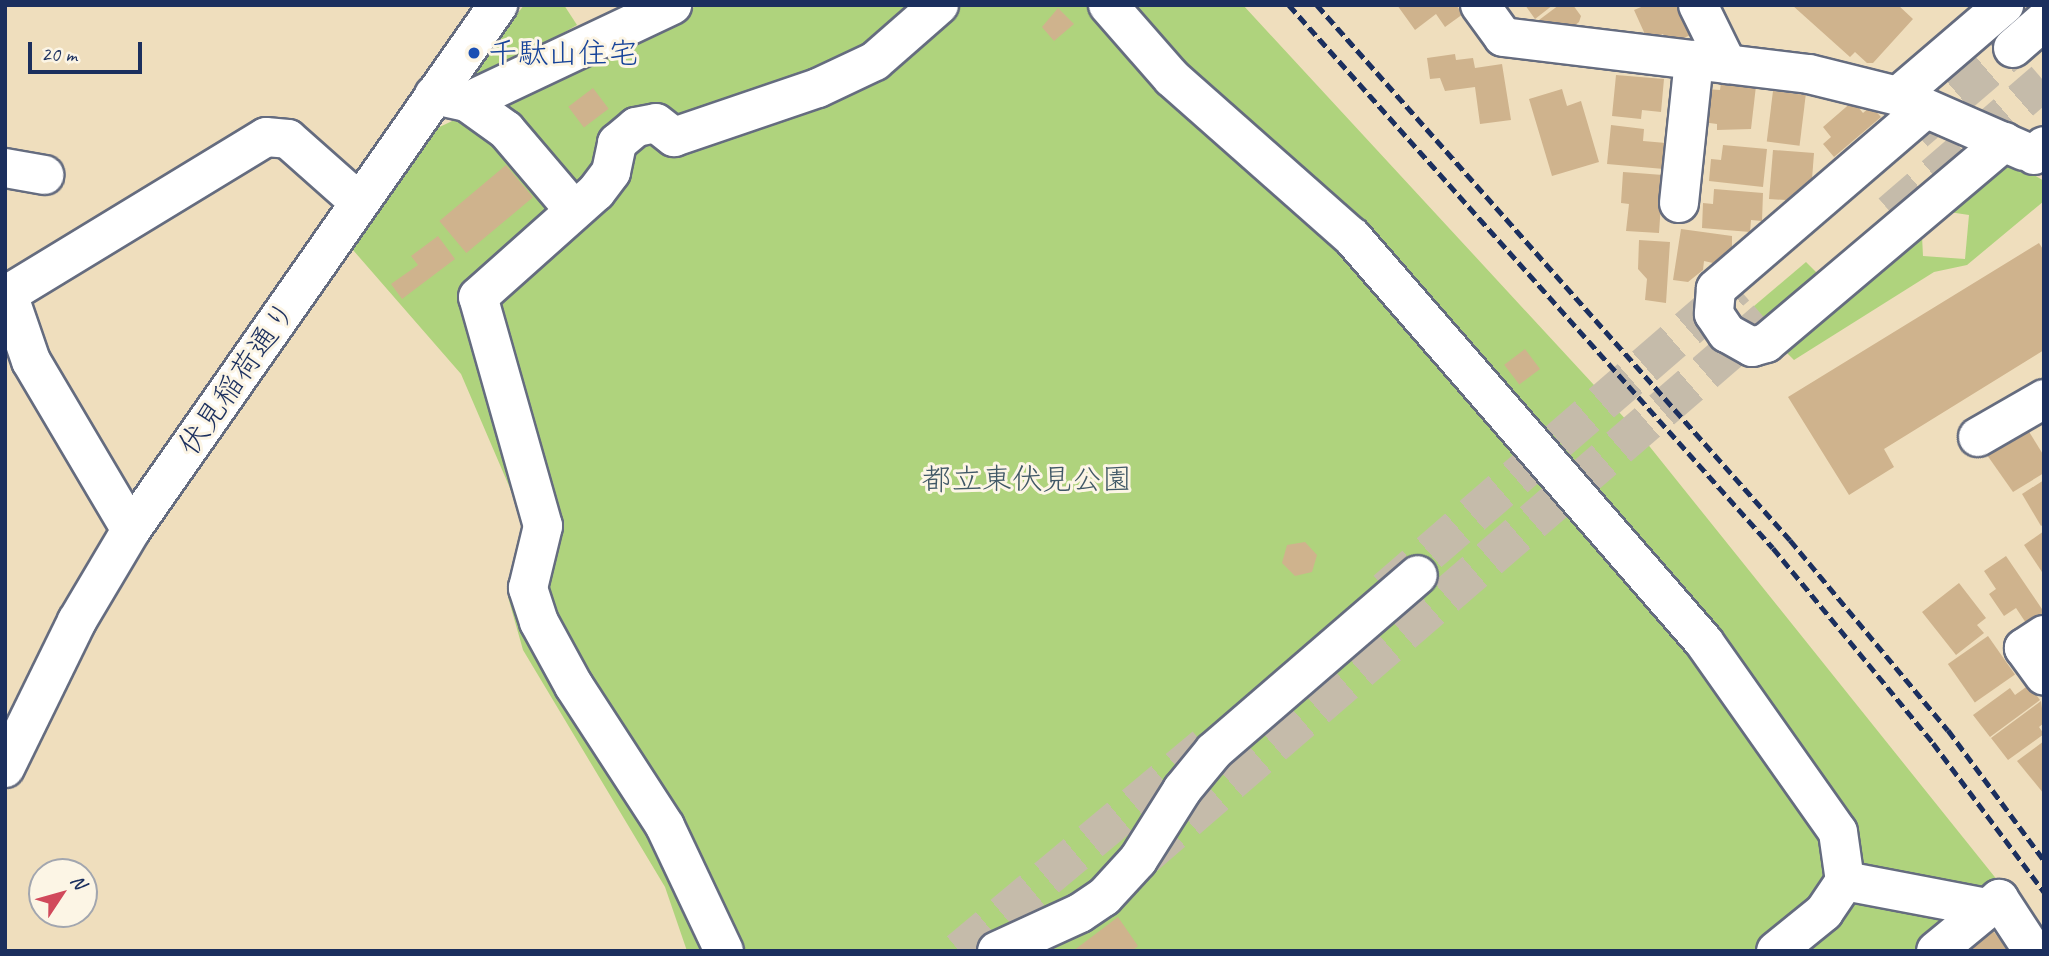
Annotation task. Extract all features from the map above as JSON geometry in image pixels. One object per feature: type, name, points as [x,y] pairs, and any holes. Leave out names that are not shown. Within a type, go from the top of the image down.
[{"type":"street","name":"伏見稲荷通り","points":[[5,768],[77,621],[131,530],[359,202],[451,98],[499,5]]},
{"type":"street","points":[[451,98],[672,5]]},
{"type":"street","points":[[724,951],[666,826],[574,686],[539,622],[528,588],[543,526],[478,296],[596,192],[611,172],[617,143],[636,127],[656,123],[674,137],[818,88],[875,61],[939,5]]},
{"type":"street","points":[[1108,5],[1172,78],[1352,237],[1703,642],[1838,832],[1845,881],[1824,912],[1776,951]]},
{"type":"street","points":[[1480,5],[1503,37],[1809,74],[1911,103],[2031,151]]},
{"type":"street","points":[[1679,203],[1710,62],[1698,5]]},
{"type":"street","points":[[2004,5],[1911,103],[1716,289],[1714,314],[1727,333],[1752,347],[1766,343],[2031,151]]},
{"type":"street","points":[[2013,48],[2044,21]]},
{"type":"street","points":[[451,98],[506,130],[575,211]]},
{"type":"street","points":[[131,530],[18,369],[8,294],[265,137],[288,139],[359,202]]},
{"type":"street","points":[[5,168],[44,175]]},
{"type":"street","points":[[1978,437],[2044,400]]},
{"type":"street","points":[[997,951],[1080,913],[1104,897],[1138,860],[1182,790],[1214,751],[1418,575]]},
{"type":"street","points":[[2044,635],[2024,648],[2044,676]]},
{"type":"street","points":[[1845,881],[1987,908]]},
{"type":"street","points":[[1936,951],[1999,899],[2033,951]]},
{"type":"green space","points":[[524,5],[564,5],[577,25],[488,76],[467,81]]},
{"type":"green space","name":"都立東伏見公園","points":[[699,5],[1243,5],[1642,437],[2002,886],[1925,951],[687,951],[665,887],[523,650],[508,597],[524,521],[461,374],[353,250],[431,131]]},
{"type":"green space","points":[[2011,161],[2044,181],[2044,201],[1967,265],[1934,272],[1794,360],[1787,353],[1922,236],[1923,256],[1965,259],[1969,215],[1949,212]]},
{"type":"green space","points":[[1806,262],[1824,280],[1767,328],[1743,330],[1734,323]]},
{"type":"building","points":[[1397,5],[1456,5],[1463,14],[1445,27],[1436,14],[1415,30]]},
{"type":"building","points":[[1525,5],[1553,5],[1535,19]]},
{"type":"building","points":[[1559,5],[1573,5],[1581,16],[1579,22],[1564,34],[1546,29],[1539,20]]},
{"type":"building","points":[[1646,5],[1682,5],[1695,33],[1668,45],[1663,34],[1648,41],[1634,10]]},
{"type":"building","points":[[1792,5],[1898,5],[1913,19],[1873,63],[1867,63],[1855,52],[1850,57]]},
{"type":"building","points":[[1058,8],[1074,24],[1054,41],[1042,27]]},
{"type":"building","points":[[1455,54],[1456,60],[1473,58],[1475,68],[1502,64],[1511,120],[1480,124],[1475,87],[1445,91],[1440,78],[1430,79],[1427,58]]},
{"type":"building","points":[[1616,75],[1664,79],[1661,112],[1642,110],[1641,119],[1612,116]]},
{"type":"building","points":[[1721,82],[1756,86],[1751,129],[1717,130],[1717,124],[1702,122],[1706,89],[1720,90]]},
{"type":"building","points":[[593,88],[609,109],[584,127],[568,107]]},
{"type":"building","points":[[1562,89],[1567,106],[1581,101],[1599,162],[1552,176],[1529,99]]},
{"type":"building","points":[[1773,91],[1806,95],[1800,146],[1767,142]]},
{"type":"building","points":[[1853,101],[1863,113],[1871,106],[1881,117],[1834,157],[1823,144],[1831,137],[1823,127]]},
{"type":"building","points":[[1611,125],[1644,129],[1643,141],[1666,143],[1664,169],[1607,164]]},
{"type":"building","points":[[1723,145],[1767,149],[1763,187],[1709,181],[1711,159],[1721,160]]},
{"type":"building","points":[[1773,150],[1814,153],[1812,179],[1786,200],[1769,199]]},
{"type":"building","points":[[506,165],[533,197],[466,253],[439,221]]},
{"type":"building","points":[[1623,172],[1663,175],[1659,233],[1626,231],[1629,204],[1621,203]]},
{"type":"building","points":[[1714,189],[1763,193],[1762,221],[1751,220],[1750,232],[1702,228],[1703,203],[1713,204]]},
{"type":"building","points":[[1681,229],[1732,236],[1732,248],[1713,263],[1704,261],[1703,270],[1688,282],[1673,280]]},
{"type":"building","points":[[438,236],[455,259],[402,299],[391,284],[418,265],[411,256]]},
{"type":"building","points":[[1639,240],[1670,242],[1666,303],[1645,300],[1647,279],[1638,269]]},
{"type":"building","points":[[2039,243],[2044,251],[2044,350],[1884,449],[1894,467],[1849,495],[1788,397]]},
{"type":"building","points":[[1525,349],[1540,369],[1519,385],[1504,365]]},
{"type":"building","points":[[2028,430],[2044,456],[2044,473],[2013,492],[1987,455]]},
{"type":"building","points":[[2044,480],[2044,524],[2041,526],[2022,494]]},
{"type":"building","points":[[2044,531],[2044,575],[2024,545]]},
{"type":"building","points":[[1305,542],[1317,555],[1312,572],[1295,576],[1282,563],[1287,545]]},
{"type":"building","points":[[2006,556],[2044,612],[2028,626],[2016,608],[2004,616],[1989,594],[1996,589],[1984,571]]},
{"type":"building","points":[[1959,583],[1986,618],[1977,625],[1984,633],[1956,655],[1922,612]]},
{"type":"building","points":[[1988,636],[2015,675],[1975,703],[1948,664]]},
{"type":"building","points":[[2029,685],[2040,700],[1990,737],[1973,715],[2010,688],[2015,695]]},
{"type":"building","points":[[2041,701],[2044,723],[2039,727],[2044,734],[2008,760],[1991,738]]},
{"type":"building","points":[[2044,741],[2044,794],[2017,761]]},
{"type":"building","points":[[1118,917],[1138,946],[1132,951],[1073,951]]},
{"type":"building","points":[[1990,927],[2009,951],[1961,951]]},
{"type":"tunnel","points":[[1915,132],[2013,48]]},
{"type":"tunnel","points":[[1891,213],[2044,81]]},
{"type":"tunnel","points":[[1386,590],[1737,286]]},
{"type":"tunnel","points":[[1144,857],[1766,320]]},
{"type":"tunnel","points":[[959,951],[1205,746]]},
{"type":"railway","points":[[1289,5],[1773,548],[1933,743],[2044,892]]},
{"type":"railway","points":[[1317,5],[1790,540],[1948,730],[2044,860]]},
{"type":"place","name":"千駄山住宅","points":[[474,53]]}]
